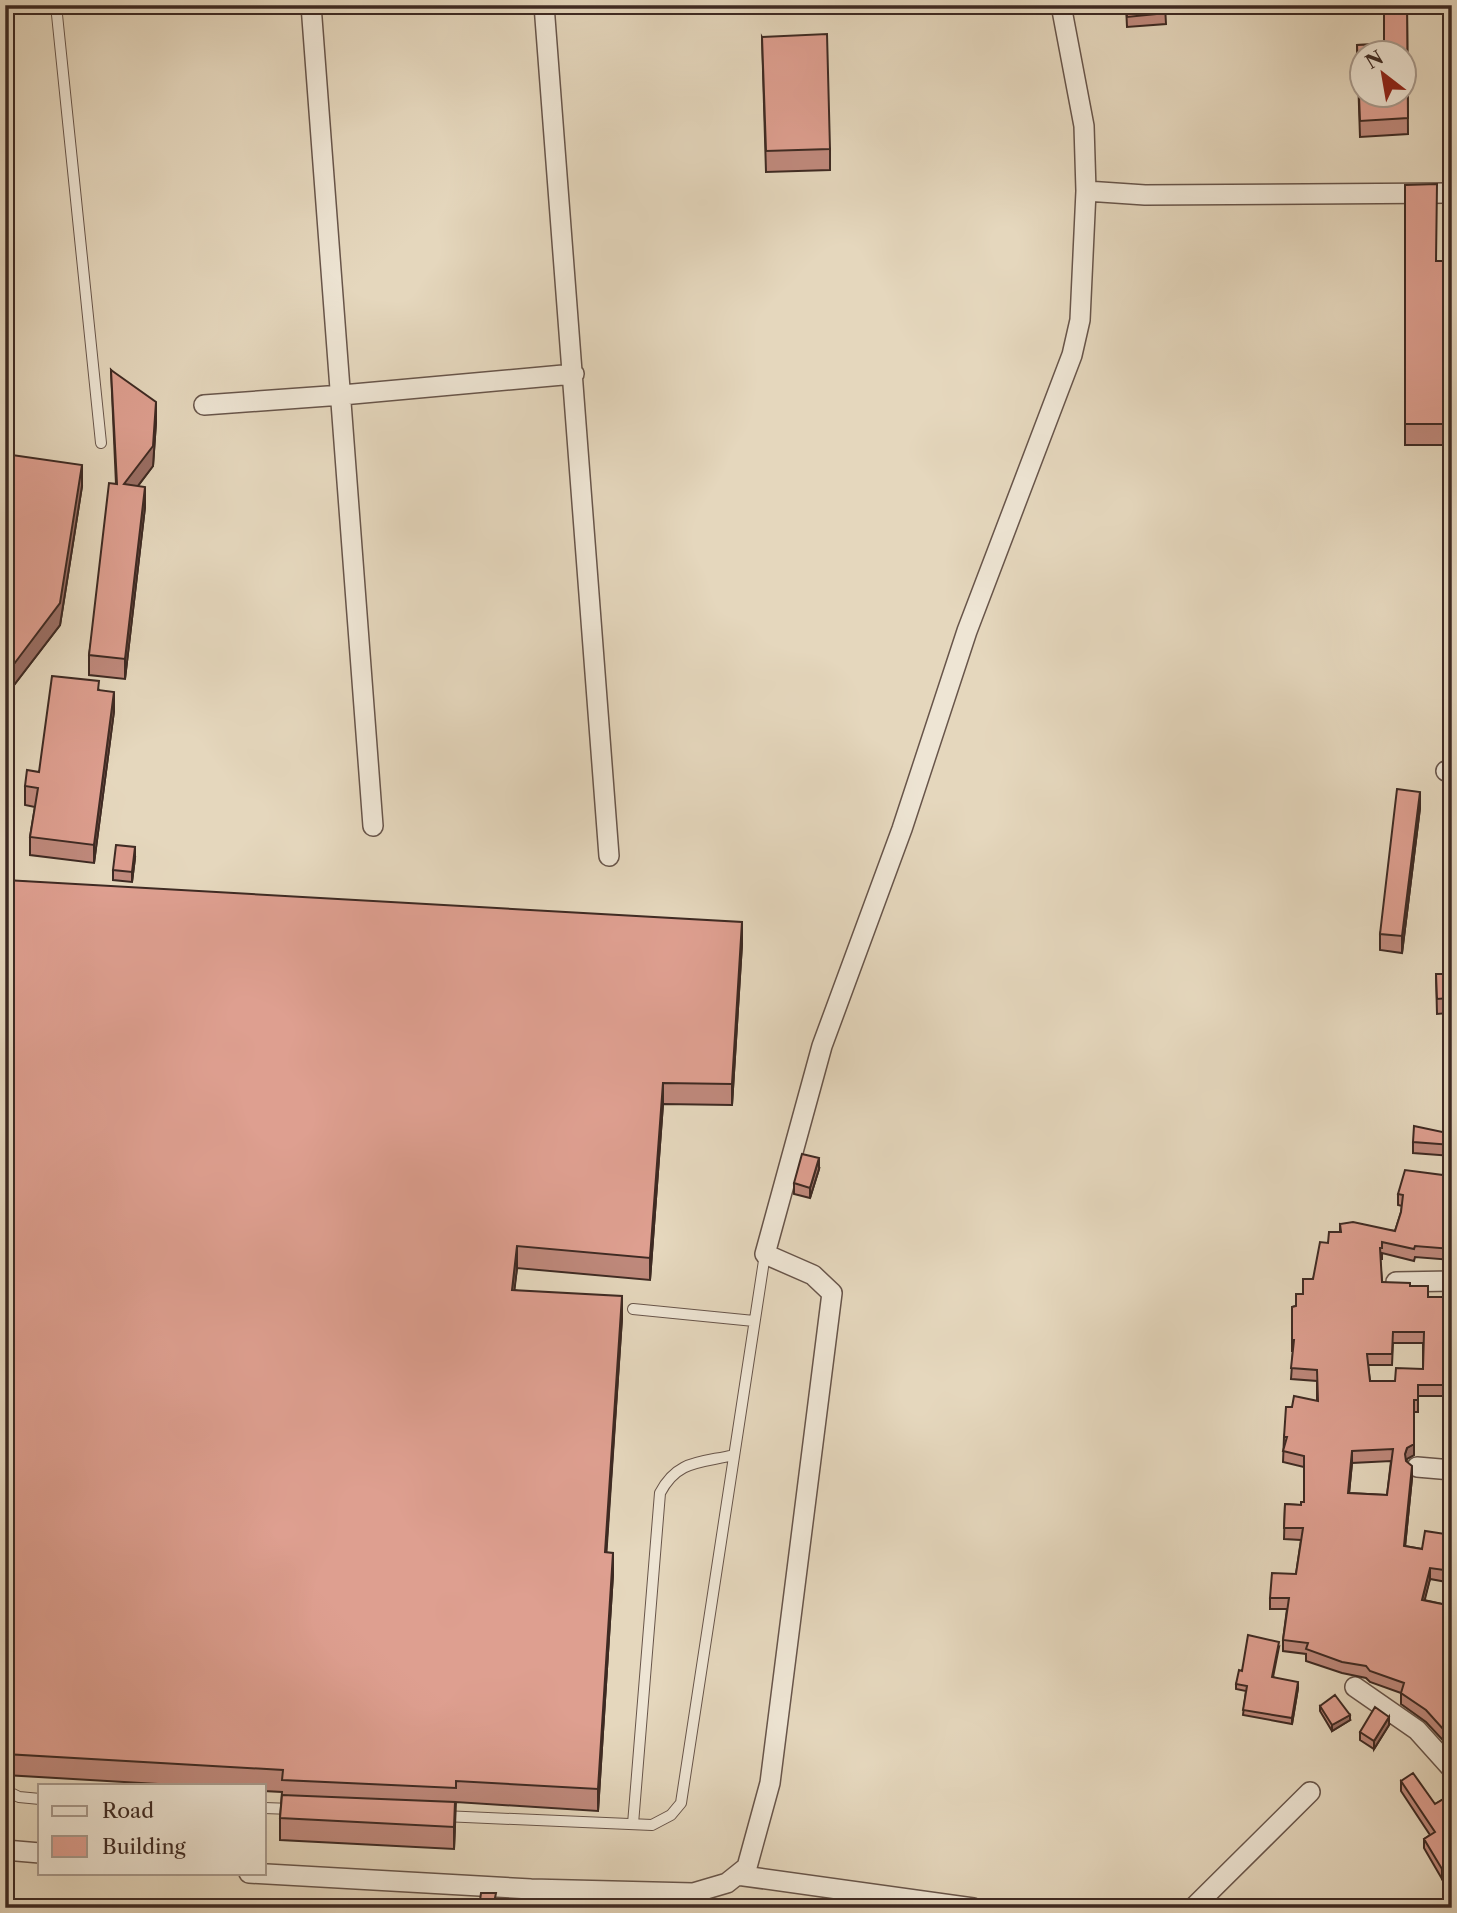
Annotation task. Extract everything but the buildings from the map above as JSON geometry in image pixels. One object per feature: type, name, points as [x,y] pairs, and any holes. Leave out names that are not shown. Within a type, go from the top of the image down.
[{"type":"street","points":[[311,5],[373,826]]},
{"type":"street","points":[[544,5],[610,856]]},
{"type":"street","points":[[266,1874],[531,1889],[693,1893],[727,1883],[747,1867],[770,1783],[832,1293],[813,1275],[765,1254],[822,1046],[898,841],[967,631],[1072,355],[1080,320],[1086,191],[1084,126],[1061,5]]},
{"type":"street","points":[[1086,191],[1145,195],[1452,193]]},
{"type":"street","points":[[204,405],[574,374]]},
{"type":"street","points":[[1396,1282],[1452,1281]]},
{"type":"street","points":[[1417,1467],[1452,1470]]},
{"type":"street","points":[[1355,1687],[1417,1730],[1452,1769]]},
{"type":"street","points":[[1194,1908],[1310,1792]]},
{"type":"street","points":[[5,1850],[38,1853]]},
{"type":"street","points":[[737,1875],[973,1908]]},
{"type":"lane","points":[[56,5],[101,443]]},
{"type":"lane","points":[[428,1815],[652,1825],[671,1815],[681,1803],[765,1254]]},
{"type":"lane","points":[[633,1309],[754,1321]]},
{"type":"lane","points":[[633,1824],[660,1493],[668,1478],[680,1468],[734,1455]]},
{"type":"lane","points":[[5,1790],[19,1797],[38,1798]]},
{"type":"lane","points":[[266,1808],[305,1810]]}]
